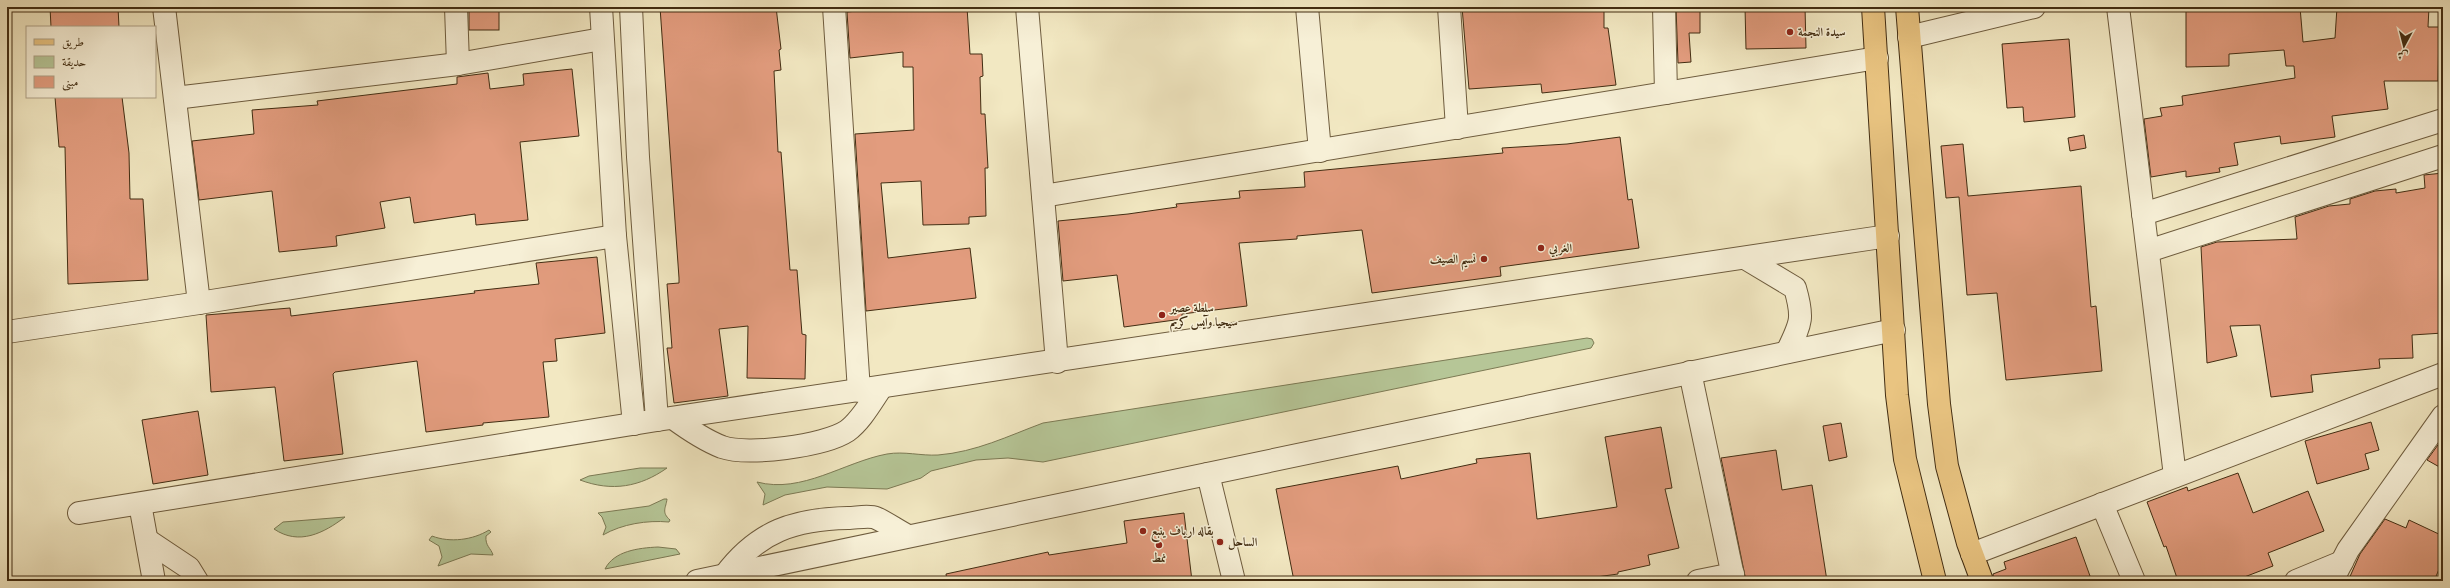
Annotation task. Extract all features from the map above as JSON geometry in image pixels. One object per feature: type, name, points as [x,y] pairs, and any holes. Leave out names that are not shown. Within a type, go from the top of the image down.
[{"type":"main road","points":[[1873,7],[1897,395],[1905,459],[1935,581]]},
{"type":"main road","points":[[1906,7],[1939,404],[1947,466],[1972,554],[1982,581]]},
{"type":"street","points":[[164,7],[199,303]]},
{"type":"street","points":[[456,7],[458,64]]},
{"type":"street","points":[[600,7],[615,236],[634,424]]},
{"type":"street","points":[[631,7],[639,165],[665,419]]},
{"type":"street","points":[[834,7],[859,391]]},
{"type":"street","points":[[1027,7],[1057,362]]},
{"type":"street","points":[[1307,7],[1320,150]]},
{"type":"street","points":[[1449,7],[1457,128]]},
{"type":"street","points":[[1664,7],[1666,93]]},
{"type":"street","points":[[1909,37],[2034,7]]},
{"type":"street","points":[[2118,7],[2175,476]]},
{"type":"street","points":[[175,98],[458,64],[602,39]]},
{"type":"street","points":[[1042,196],[1877,58]]},
{"type":"street","points":[[2143,214],[2443,120]]},
{"type":"street","points":[[2148,251],[2443,156]]},
{"type":"street","points":[[7,332],[199,303],[615,236]]},
{"type":"street","points":[[79,513],[665,419],[1057,362],[1888,236]]},
{"type":"street","points":[[1745,258],[1795,288],[1801,309],[1800,324],[1787,352]]},
{"type":"street","points":[[698,581],[1894,330]]},
{"type":"street","points":[[1690,372],[1733,578],[1698,581]]},
{"type":"street","points":[[1972,554],[2443,374]]},
{"type":"street","points":[[665,419],[724,448],[758,450],[791,448],[822,441],[847,430],[881,388]]},
{"type":"street","points":[[2296,581],[2337,572],[2348,550],[2443,416]]},
{"type":"street","points":[[1208,474],[1234,581]]},
{"type":"street","points":[[140,504],[154,581]]},
{"type":"street","points":[[2102,504],[2134,581]]},
{"type":"street","points":[[726,575],[738,559],[764,537],[797,523],[837,518],[874,518],[908,536]]},
{"type":"street","points":[[147,540],[189,568],[198,581]]},
{"type":"green space","points":[[1587,338],[1592,339],[1594,343],[1591,348],[1043,462],[1008,458],[976,460],[931,471],[921,478],[887,489],[827,487],[785,495],[763,505],[765,494],[757,482],[774,485],[807,481],[855,463],[887,454],[900,453],[938,455],[966,451],[992,443],[1043,423]]},
{"type":"green space","points":[[640,468],[667,468],[647,480],[625,486],[603,486],[580,480],[589,476]]},
{"type":"green space","points":[[667,499],[665,512],[670,520],[669,522],[635,524],[618,528],[603,535],[606,527],[602,517],[598,513],[649,506]]},
{"type":"green space","points":[[345,517],[329,528],[302,537],[293,537],[274,529],[283,522]]},
{"type":"green space","points":[[489,530],[491,532],[486,536],[486,539],[487,545],[493,555],[471,554],[438,566],[442,557],[439,546],[429,540],[432,536],[454,540],[476,536]]},
{"type":"green space","points":[[658,547],[676,549],[680,554],[605,569],[614,558],[620,554],[643,548]]},
{"type":"building","points":[[50,7],[118,7],[119,26],[51,26]]},
{"type":"building","points":[[469,7],[499,7],[499,30],[469,30]]},
{"type":"building","points":[[660,7],[776,7],[781,49],[779,50],[781,70],[774,71],[778,152],[781,152],[790,270],[797,270],[802,334],[806,335],[805,379],[747,378],[748,326],[719,329],[728,396],[674,403],[667,348],[672,348],[667,284],[679,283],[679,278]]},
{"type":"building","points":[[898,7],[967,7],[970,54],[982,54],[983,76],[980,77],[981,114],[985,114],[988,168],[985,168],[986,216],[969,217],[969,224],[923,225],[921,181],[881,183],[888,258],[970,248],[976,298],[866,311],[855,134],[914,130],[913,67],[903,67],[903,52],[850,58],[847,12]]},
{"type":"building","points":[[1462,7],[1604,7],[1604,28],[1608,28],[1616,85],[1542,93],[1541,84],[1469,89]]},
{"type":"building","points":[[1676,7],[1700,7],[1700,33],[1689,33],[1691,62],[1678,63]]},
{"type":"building","points":[[1745,7],[1805,7],[1806,48],[1746,49]]},
{"type":"building","points":[[2186,7],[2300,7],[2303,42],[2335,38],[2337,7],[2429,7],[2428,27],[2439,27],[2438,81],[2384,81],[2388,109],[2332,116],[2335,137],[2281,144],[2280,136],[2234,143],[2238,165],[2219,168],[2220,172],[2186,177],[2186,171],[2151,177],[2144,119],[2162,116],[2160,108],[2183,105],[2182,96],[2295,78],[2294,66],[2286,66],[2284,50],[2229,54],[2229,66],[2186,67]]},
{"type":"building","points":[[2069,39],[2075,117],[2024,122],[2023,107],[2007,108],[2002,44]]},
{"type":"building","points":[[572,69],[579,136],[520,142],[528,220],[476,225],[475,214],[414,223],[410,197],[380,202],[385,228],[336,236],[337,246],[279,252],[272,191],[199,200],[192,141],[254,134],[252,110],[318,105],[317,101],[457,84],[457,77],[488,73],[490,89],[524,85],[523,74]]},
{"type":"building","points":[[55,98],[122,98],[129,153],[130,199],[143,199],[148,280],[68,284],[65,147],[59,147]]},
{"type":"building","points":[[2084,135],[2086,148],[2070,151],[2068,138]]},
{"type":"building","points":[[1620,137],[1628,200],[1632,199],[1639,248],[1500,267],[1501,276],[1372,293],[1362,230],[1297,236],[1297,239],[1239,243],[1247,306],[1182,314],[1182,319],[1124,327],[1117,275],[1063,281],[1058,221],[1128,214],[1177,207],[1176,204],[1240,198],[1239,191],[1305,187],[1304,172],[1503,153],[1502,148],[1567,144]]},
{"type":"building","points":[[1963,144],[1968,196],[2081,186],[2091,307],[2096,306],[2102,371],[2006,380],[1997,293],[1967,295],[1959,197],[1946,198],[1941,146]]},
{"type":"building","points":[[2443,173],[2443,333],[2412,335],[2413,358],[2379,359],[2380,368],[2311,375],[2313,392],[2271,397],[2260,325],[2230,326],[2237,356],[2207,363],[2201,247],[2217,242],[2297,239],[2295,217],[2329,206],[2350,204],[2350,199],[2375,191],[2396,189],[2396,193],[2425,188],[2424,175]]},
{"type":"building","points":[[597,257],[605,333],[555,339],[557,361],[543,362],[549,417],[483,423],[483,425],[426,432],[417,361],[335,372],[333,374],[343,454],[284,461],[275,387],[211,392],[206,315],[290,308],[291,316],[475,293],[474,291],[539,284],[536,263]]},
{"type":"building","points":[[198,411],[208,475],[153,484],[142,420]]},
{"type":"building","points":[[2371,422],[2379,450],[2365,454],[2369,469],[2317,484],[2305,441]]},
{"type":"building","points":[[1841,423],[1847,457],[1829,461],[1823,426]]},
{"type":"building","points":[[1661,427],[1672,488],[1665,489],[1679,548],[1648,555],[1650,565],[1618,572],[1618,574],[1567,581],[1294,581],[1276,489],[1398,466],[1401,479],[1477,463],[1476,459],[1530,453],[1537,519],[1617,507],[1605,437]]},
{"type":"building","points":[[2443,438],[2443,469],[2427,460]]},
{"type":"building","points":[[1776,450],[1782,490],[1812,485],[1827,581],[1746,581],[1721,458]]},
{"type":"building","points":[[2238,473],[2253,513],[2308,491],[2324,531],[2268,553],[2273,566],[2234,581],[2178,581],[2166,546],[2164,547],[2147,502],[2187,487],[2188,491]]},
{"type":"building","points":[[1184,513],[1192,581],[947,581],[946,574],[1048,552],[1049,555],[1127,543],[1124,521]]},
{"type":"building","points":[[2385,519],[2406,528],[2409,520],[2443,536],[2443,560],[2434,581],[2348,581],[2360,554]]},
{"type":"building","points":[[2076,537],[2090,576],[2078,581],[1994,581],[1993,574],[2006,569],[2004,562]]},
{"type":"place","name":"سيدة النجمة","points":[[1790,32]]},
{"type":"place","name":"الغربي","points":[[1541,248]]},
{"type":"place","name":"نسيم الصيف","points":[[1484,259]]},
{"type":"place","name":"سلطة عصير سيجيا وآيس كريم","points":[[1162,315]]},
{"type":"place","name":"بقاله ارياف ينبع","points":[[1143,531]]},
{"type":"place","name":"الساحل","points":[[1220,542]]},
{"type":"place","name":"نمط","points":[[1159,545]]}]
